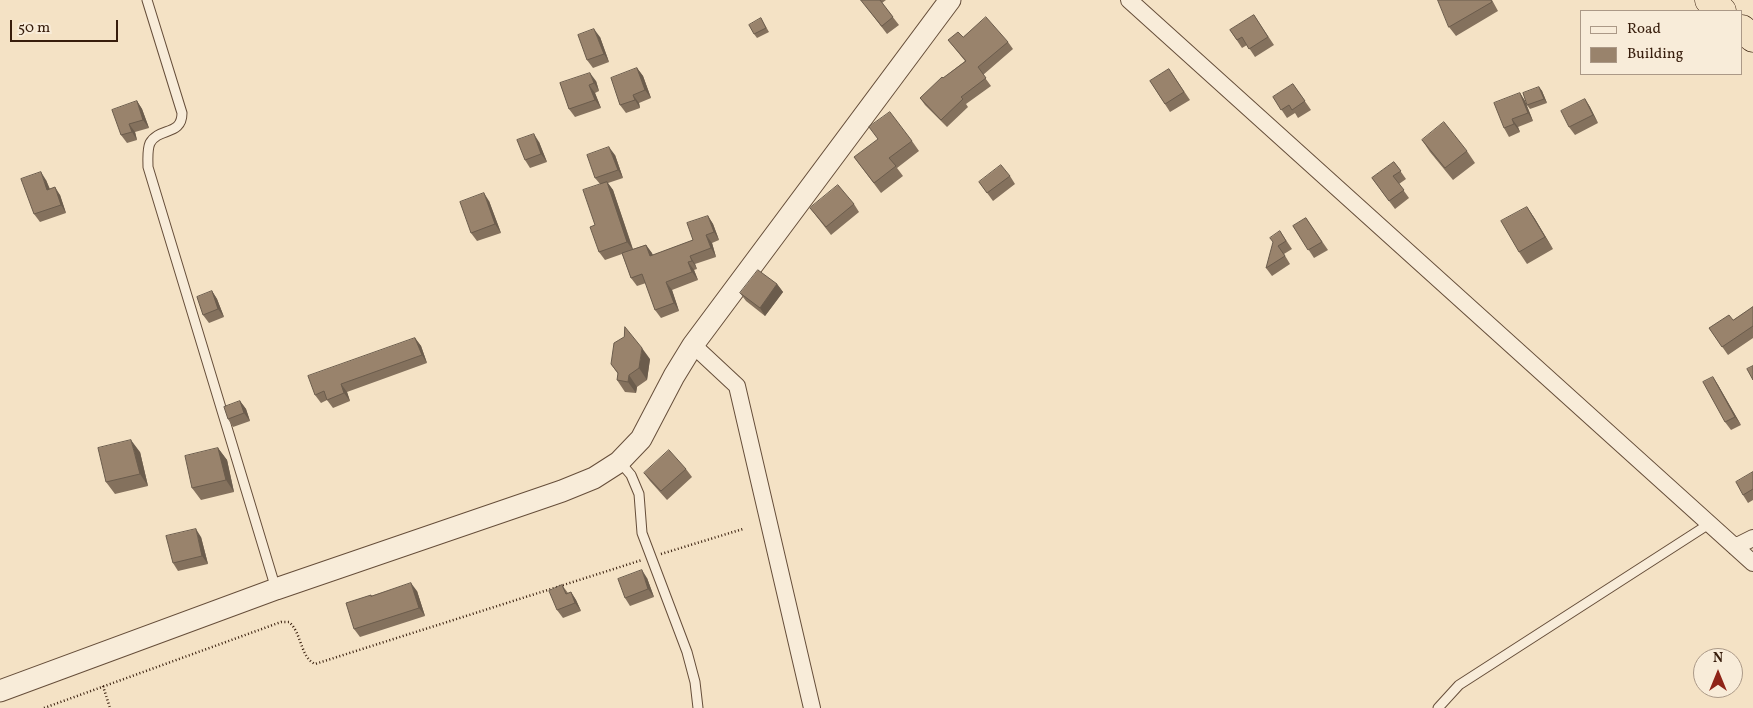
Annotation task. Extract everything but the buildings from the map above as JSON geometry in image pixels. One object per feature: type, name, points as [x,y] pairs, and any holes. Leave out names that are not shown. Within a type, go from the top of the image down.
[{"type":"highway","points":[[1709,0],[1721,10]]},
{"type":"highway","points":[[1743,30],[1753,38]]},
{"type":"street","points":[[0,691],[276,589],[562,491],[594,478],[620,462],[641,440],[693,345],[950,0]]},
{"type":"street","points":[[1129,0],[1753,563]]},
{"type":"street","points":[[693,345],[737,386],[812,708]]},
{"type":"street","points":[[1735,547],[1753,538]]},
{"type":"lane","points":[[147,0],[182,113],[182,120],[178,126],[157,136],[150,143],[147,154],[148,167],[276,589]]},
{"type":"lane","points":[[620,462],[631,475],[639,494],[642,533],[687,652],[698,708]]},
{"type":"lane","points":[[1438,708],[1459,685],[1709,524]]},
{"type":"path","points":[[44,708],[281,622],[289,622],[295,627],[306,656],[316,664],[743,529]]},
{"type":"path","points":[[103,686],[110,708]]}]
